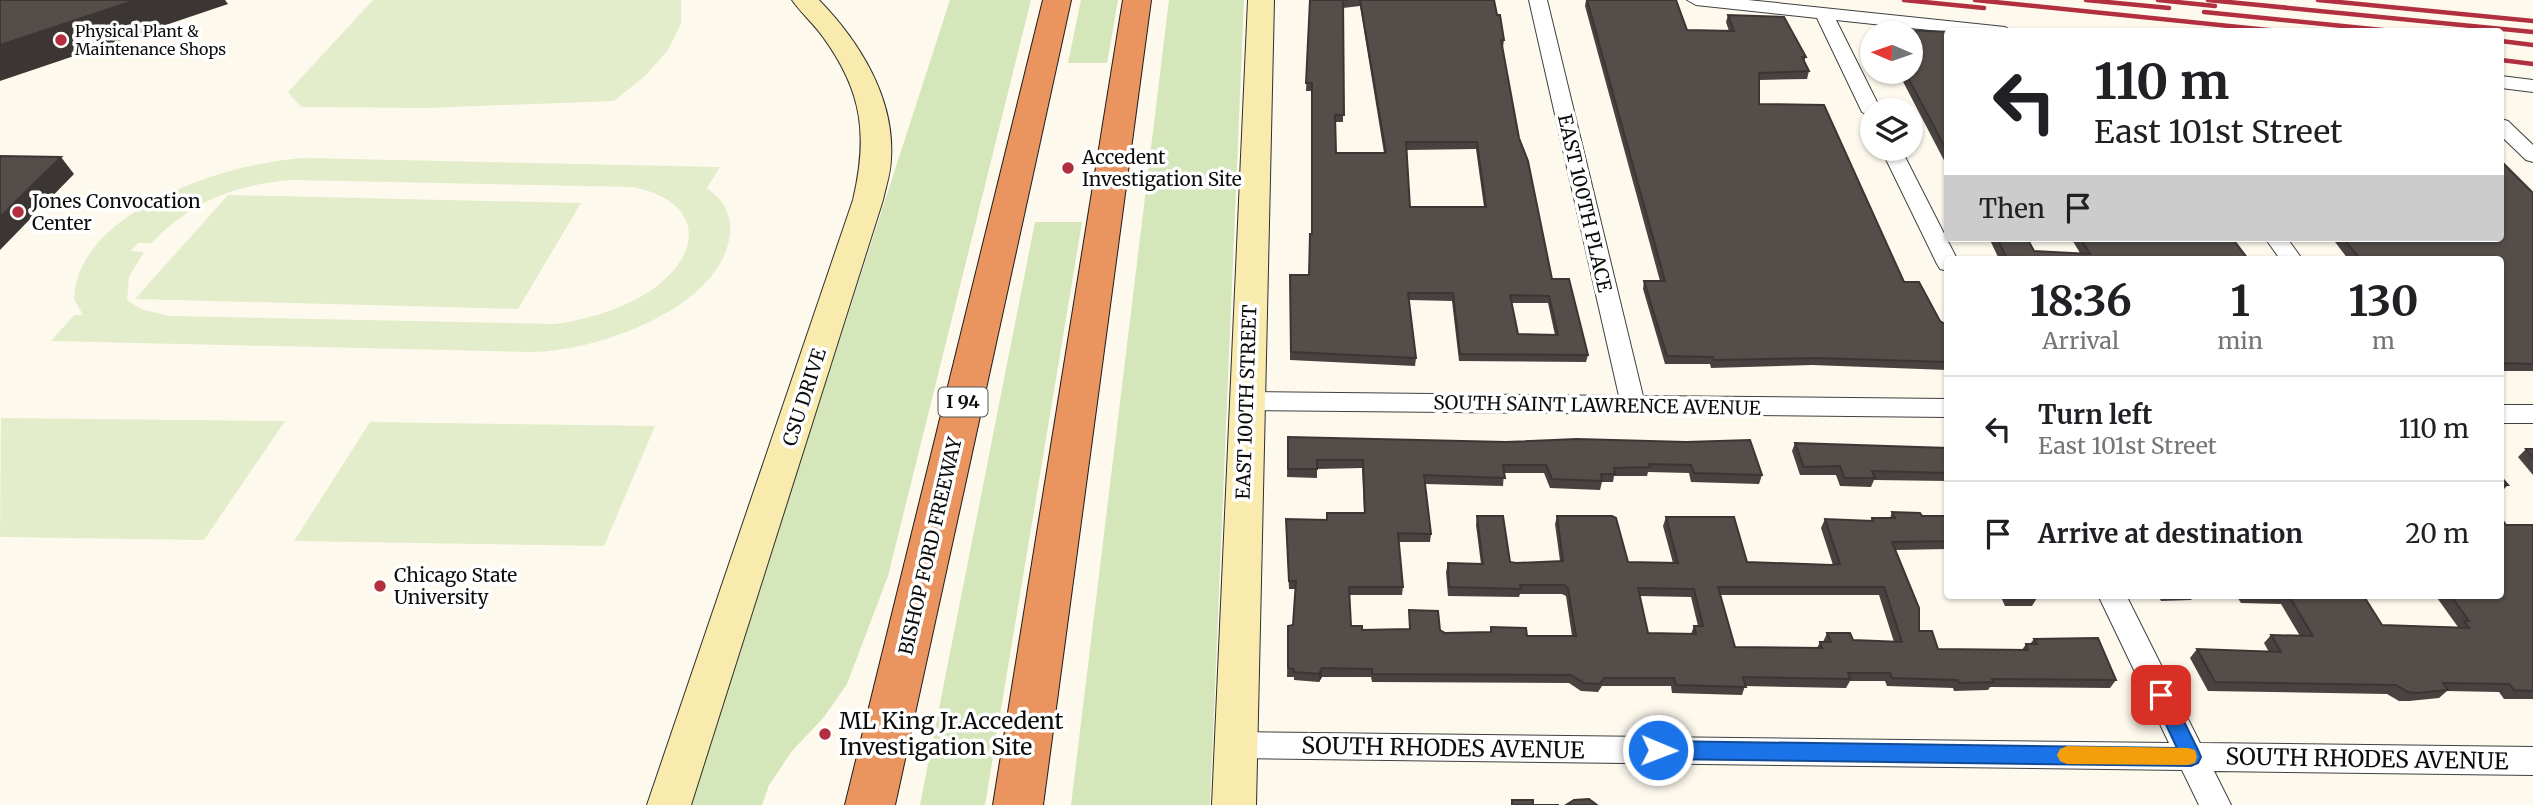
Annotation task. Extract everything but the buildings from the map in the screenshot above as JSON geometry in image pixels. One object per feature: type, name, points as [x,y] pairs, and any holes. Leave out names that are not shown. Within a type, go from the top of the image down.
[{"type":"highway","name":"BISHOP FORD FREEWAY","points":[[870,805],[1057,0]]},
{"type":"highway","points":[[1018,805],[1137,0]]},
{"type":"street","name":"CSU DRIVE","points":[[669,805],[868,200],[877,155],[876,124],[867,96],[836,39],[805,0]]},
{"type":"street","name":"EAST 100TH STREET","points":[[1234,805],[1261,0]]},
{"type":"street","name":"EAST 100TH PLACE","points":[[1538,0],[1633,405]]},
{"type":"street","points":[[1696,0],[1967,28]]},
{"type":"street","points":[[1824,13],[1865,98]]},
{"type":"street","points":[[2504,82],[2533,86]]},
{"type":"street","points":[[2504,128],[2533,156]]},
{"type":"street","points":[[1897,161],[1944,256]]},
{"type":"street","name":"SOUTH SAINT LAWRENCE AVENUE","points":[[1247,401],[1944,408]]},
{"type":"street","points":[[2504,414],[2533,414]]},
{"type":"street","points":[[2114,599],[2215,805]]},
{"type":"street","name":"SOUTH RHODES AVENUE","points":[[1236,745],[2533,761]]},
{"type":"green space","points":[[373,0],[681,0],[681,24],[668,50],[645,76],[614,101],[426,108],[301,107],[288,92]]},
{"type":"green space","points":[[950,0],[1031,0],[888,576],[847,684],[824,717],[792,751],[769,785],[762,805],[689,805]]},
{"type":"green space","points":[[1081,0],[1118,0],[1107,63],[1068,63]]},
{"type":"green space","points":[[1169,0],[1244,0],[1210,805],[1071,805]]},
{"type":"green space","points":[[307,158],[720,167],[707,188],[718,197],[725,208],[730,220],[730,234],[722,260],[705,284],[681,304],[622,334],[560,350],[534,352],[51,341],[74,315],[83,315],[74,299],[82,267],[101,239],[129,216],[164,196],[201,180],[276,161]],"holes":[[[293,180],[633,187],[658,195],[675,206],[686,219],[689,234],[686,250],[677,266],[662,282],[642,296],[611,310],[577,320],[555,324],[169,316],[141,309],[127,300],[129,277],[144,252],[131,251],[138,243],[152,243],[183,216],[216,197],[253,186]]]},
{"type":"green space","points":[[228,195],[581,203],[518,309],[135,299]]},
{"type":"green space","points":[[1035,222],[1082,222],[985,805],[920,805]]},
{"type":"green space","points":[[1,418],[285,421],[204,540],[0,537]]},
{"type":"green space","points":[[370,422],[655,426],[604,546],[294,541]]},
{"type":"railway","points":[[1904,0],[1984,8]]},
{"type":"railway","points":[[1975,0],[2249,28]]},
{"type":"railway","points":[[2086,0],[2169,8]]},
{"type":"railway","points":[[2158,0],[2215,6]]},
{"type":"railway","points":[[2208,0],[2492,28]]},
{"type":"railway","points":[[2318,0],[2533,21]]},
{"type":"railway","points":[[2204,12],[2362,28]]},
{"type":"railway","points":[[2504,29],[2533,32]]},
{"type":"railway","points":[[2504,41],[2533,45]]},
{"type":"railway","points":[[2504,60],[2533,64]]},
{"type":"slow traffic","points":[[2067,755],[2188,757]]},
{"type":"place","name":"Physical Plant & Maintenance Shops","points":[[61,40]]},
{"type":"place","name":"Accedent Investigation Site","points":[[1068,168]]},
{"type":"place","name":"Jones Convocation Center","points":[[18,212]]},
{"type":"place","name":"Chicago State University","points":[[380,586]]},
{"type":"place","name":"ML King Jr.Accedent Investigation Site","points":[[825,734]]},
{"type":"route","points":[[1658,750],[2191,757],[2161,695]]}]
